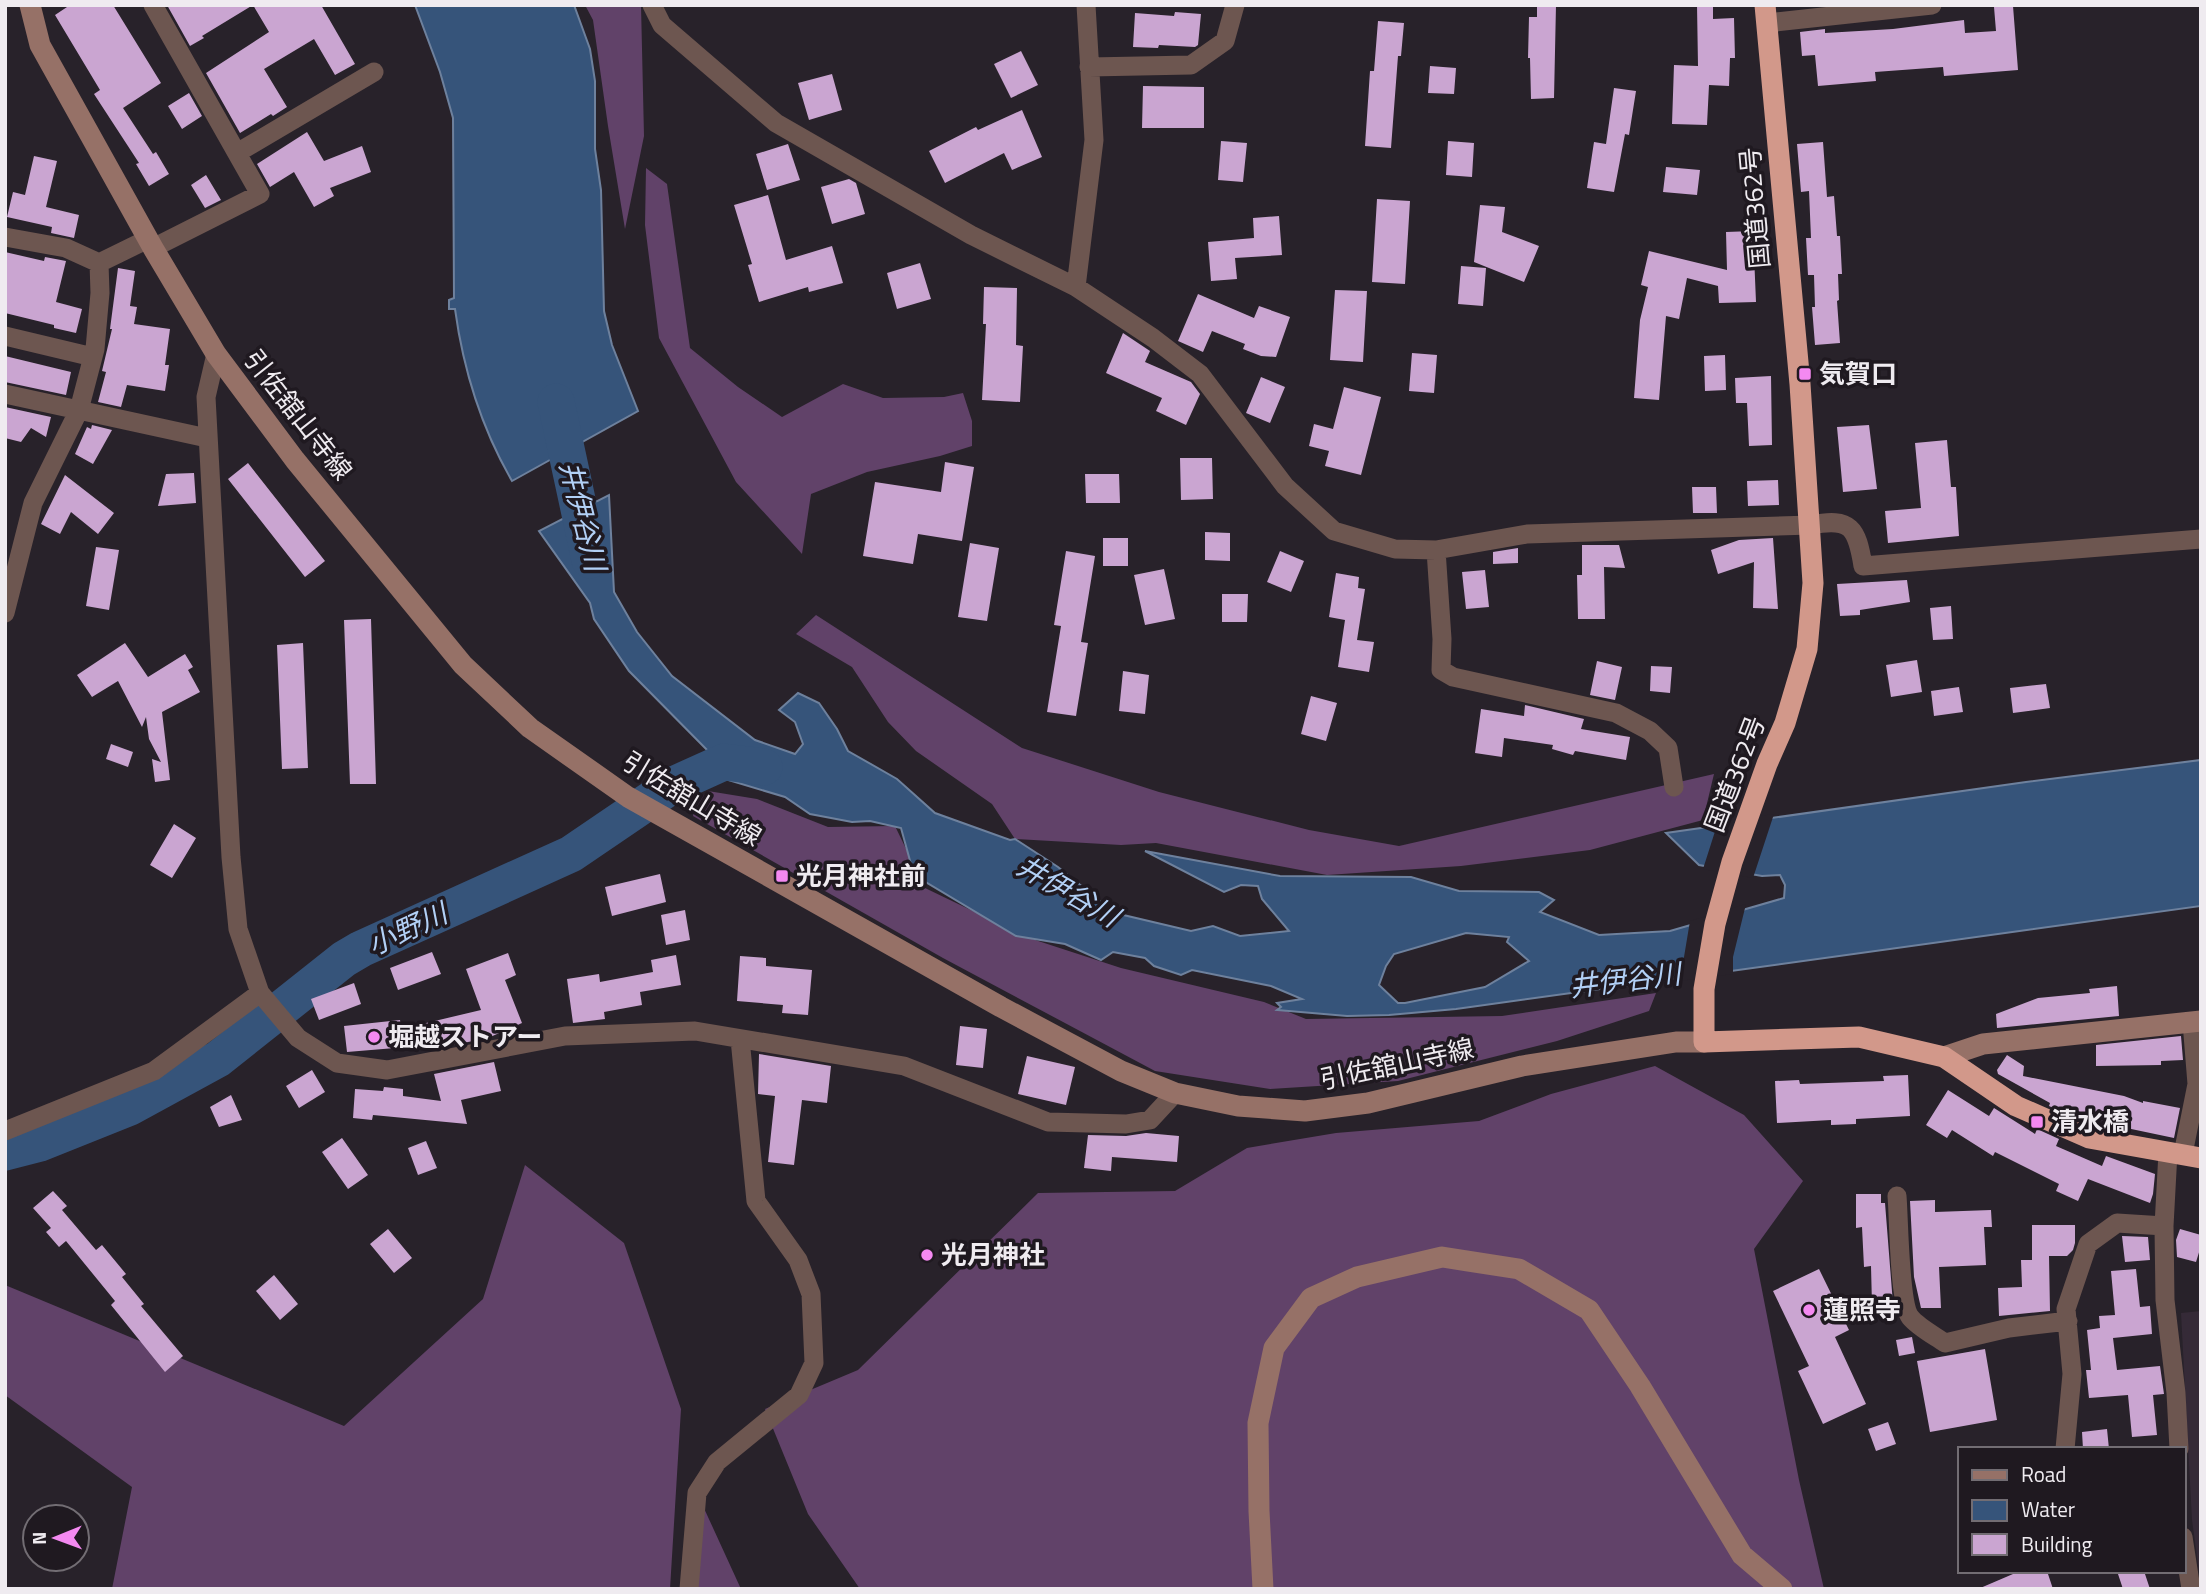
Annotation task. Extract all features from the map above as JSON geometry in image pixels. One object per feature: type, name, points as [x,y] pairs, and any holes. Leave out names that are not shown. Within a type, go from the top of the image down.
[{"type":"highway","name":"国道362号","points":[[1704,1042],[1706,973],[1715,924],[1732,862],[1785,723],[1807,649],[1813,583],[1811,525],[1766,14]]},
{"type":"highway","points":[[1704,1042],[1859,1037],[1944,1057],[2016,1106],[2089,1138],[2184,1155]]},
{"type":"main road","name":"引佐舘山寺線","points":[[30,5],[40,45],[151,244],[216,354],[295,460],[463,665],[530,728],[628,797],[1001,1007],[1121,1071],[1175,1093],[1238,1105],[1305,1111],[1368,1103],[1522,1066],[1676,1042],[1704,1042]]},
{"type":"main road","points":[[1944,1057],[1983,1044],[2196,1022]]},
{"type":"main road","points":[[1263,1589],[1258,1423],[1275,1348],[1311,1298],[1357,1276],[1442,1257],[1519,1269],[1589,1310],[1640,1386],[1742,1555],[1782,1589]]},
{"type":"street","points":[[5,237],[66,248],[99,263],[151,244],[260,194],[153,5]]},
{"type":"street","points":[[652,5],[662,25],[776,123],[971,235],[1076,287],[1153,338],[1200,374],[1285,486],[1334,531],[1395,549],[1436,550],[1527,534],[1811,525],[1831,521],[1847,524],[1858,538],[1863,566],[2201,538]]},
{"type":"street","points":[[1076,287],[1094,140],[1086,5]]},
{"type":"street","points":[[1089,67],[1191,65],[1225,41],[1235,5]]},
{"type":"street","points":[[1766,14],[1932,5]]},
{"type":"street","points":[[237,153],[374,72]]},
{"type":"street","points":[[5,613],[33,503],[79,410],[93,357],[100,293],[99,263]]},
{"type":"street","points":[[5,336],[93,357]]},
{"type":"street","points":[[216,354],[206,397],[207,438],[231,857],[238,929],[260,993],[298,1038],[337,1063],[387,1070],[565,1036],[695,1031],[904,1066],[1048,1122],[1126,1124],[1150,1120],[1175,1093]]},
{"type":"street","points":[[5,394],[207,438]]},
{"type":"street","points":[[1436,550],[1442,639],[1441,670],[1453,677],[1616,713],[1650,731],[1668,748],[1674,787]]},
{"type":"street","points":[[5,1131],[154,1071],[260,993]]},
{"type":"street","points":[[2179,1447],[2176,1393],[2165,1300],[2164,1226],[2184,1155],[2199,1084],[2196,1022]]},
{"type":"street","points":[[689,1589],[697,1493],[717,1462],[799,1395],[814,1363],[811,1294],[798,1260],[756,1201],[740,1040]]},
{"type":"street","points":[[1897,1196],[1902,1284],[1909,1316],[1945,1343],[2009,1328],[2068,1321]]},
{"type":"street","points":[[2065,1447],[2072,1374],[2066,1309],[2088,1244],[2117,1223],[2164,1226]]},
{"type":"street","points":[[2185,1549],[2192,1589]]},
{"type":"shaded area","points":[[585,5],[641,5],[644,136],[625,229],[593,20]]},
{"type":"shaded area","points":[[646,168],[667,184],[690,348],[738,387],[782,417],[843,384],[883,398],[944,397],[963,393],[972,421],[972,446],[867,472],[811,494],[802,554],[736,482],[659,338],[645,225]]},
{"type":"shaded area","points":[[816,615],[1022,748],[1159,792],[1309,830],[1399,846],[1714,774],[1703,820],[1590,850],[1461,866],[1327,875],[1156,843],[1121,845],[1015,839],[992,804],[916,751],[888,722],[852,667],[796,634]]},
{"type":"shaded area","points":[[708,791],[757,799],[828,827],[895,826],[925,888],[1029,938],[1121,968],[1264,1002],[1306,1019],[1502,1016],[1656,993],[1649,1011],[1557,1041],[1398,1081],[1270,1089],[1155,1071],[943,958],[693,816],[695,805]]},
{"type":"shaded area","points":[[1655,1066],[1744,1115],[1803,1181],[1754,1249],[1799,1480],[1824,1589],[860,1589],[808,1514],[765,1409],[858,1370],[1038,1193],[1175,1191],[1247,1148],[1336,1133],[1479,1121],[1551,1094]]},
{"type":"shaded area","points":[[525,1165],[624,1243],[681,1409],[670,1589],[112,1589],[132,1487],[5,1395],[5,1285],[344,1426],[483,1299]]},
{"type":"shaded area","points":[[2201,1311],[2201,1585],[2192,1520],[2181,1313]]},
{"type":"shaded area","points":[[697,1493],[741,1589],[696,1589]]},
{"type":"water","points":[[415,5],[574,5],[590,49],[595,81],[595,149],[601,190],[604,311],[612,345],[638,411],[512,481],[475,398],[455,309],[449,309],[449,300],[454,298],[453,118],[440,72]]},
{"type":"water","points":[[609,495],[614,592],[637,632],[672,676],[755,740],[795,754],[803,744],[795,722],[779,710],[798,693],[819,703],[848,751],[897,779],[935,813],[1010,840],[1015,839],[1058,867],[1115,913],[1191,931],[1213,926],[1240,936],[1289,931],[1262,899],[1258,886],[1241,885],[1224,892],[1145,851],[1280,876],[1411,877],[1459,891],[1539,892],[1554,900],[1540,912],[1599,935],[1670,931],[1784,898],[1785,885],[1780,875],[1762,876],[1699,865],[1666,833],[2201,760],[2201,906],[1456,1009],[1347,1016],[1277,1010],[1281,1007],[1277,1003],[1302,999],[1271,986],[1192,970],[1181,975],[1154,966],[1145,958],[1113,952],[1101,960],[1065,944],[1016,936],[914,875],[901,828],[870,821],[852,822],[810,814],[785,797],[715,776],[714,757],[629,671],[594,619],[590,603],[539,531]],"holes":[[[1466,933],[1509,937],[1507,942],[1529,961],[1485,987],[1398,1003],[1379,985],[1394,954]]]},
{"type":"pier","points":[[1774,814],[1753,878],[1703,869],[1718,822]]},
{"type":"pier","points":[[1746,904],[1733,957],[1733,974],[1680,981],[1690,921]]},
{"type":"building","points":[[70,5],[113,5],[161,83],[123,108],[169,174],[149,186],[136,164],[139,163],[94,94],[100,90],[55,15]]},
{"type":"building","points":[[167,5],[253,5],[190,46]]},
{"type":"building","points":[[253,5],[321,5],[355,64],[335,75],[314,39],[264,69],[287,107],[240,133],[206,73],[269,32]]},
{"type":"building","points":[[1537,5],[1556,5],[1554,98],[1531,99],[1529,17],[1537,17]]},
{"type":"building","points":[[1697,5],[1713,5],[1713,19],[1734,18],[1735,58],[1730,58],[1729,86],[1709,85],[1707,125],[1672,124],[1674,65],[1698,66]]},
{"type":"building","points":[[2013,6],[2018,70],[1944,76],[1943,67],[1875,72],[1876,81],[1818,86],[1815,55],[1802,56],[1800,32],[1825,29],[1825,33],[1893,29],[1964,20],[1965,33],[1996,31],[1994,7]]},
{"type":"building","points":[[1175,12],[1201,14],[1198,45],[1133,47],[1135,13],[1174,16]]},
{"type":"building","points":[[1378,21],[1404,23],[1401,56],[1398,56],[1391,148],[1365,146],[1370,71],[1374,71]]},
{"type":"building","points":[[1021,51],[1038,85],[1011,98],[994,64]]},
{"type":"building","points":[[1430,66],[1456,68],[1454,94],[1428,93]]},
{"type":"building","points":[[832,74],[842,110],[809,120],[798,83]]},
{"type":"building","points":[[1143,86],[1204,87],[1204,128],[1142,128]]},
{"type":"building","points":[[1614,88],[1636,91],[1629,135],[1625,134],[1614,192],[1587,188],[1594,142],[1606,144]]},
{"type":"building","points":[[189,93],[202,116],[182,129],[168,106]]},
{"type":"building","points":[[1022,110],[1042,157],[1012,170],[1004,153],[945,183],[929,151],[976,127],[978,130]]},
{"type":"building","points":[[307,132],[324,161],[362,146],[371,172],[330,188],[334,196],[314,207],[294,172],[270,187],[257,164]]},
{"type":"building","points":[[1221,141],[1247,143],[1243,182],[1218,180]]},
{"type":"building","points":[[1448,141],[1474,143],[1472,177],[1446,175]]},
{"type":"building","points":[[1823,142],[1827,197],[1834,196],[1837,236],[1840,236],[1842,274],[1838,274],[1837,301],[1840,343],[1815,345],[1812,307],[1815,307],[1814,275],[1808,275],[1806,238],[1811,238],[1809,191],[1801,192],[1797,144]]},
{"type":"building","points":[[788,144],[800,180],[767,190],[756,154]]},
{"type":"building","points":[[34,156],[57,161],[46,207],[79,215],[74,238],[51,233],[52,227],[7,217],[13,192],[25,195]]},
{"type":"building","points":[[1666,167],[1700,170],[1697,195],[1663,192]]},
{"type":"building","points":[[206,175],[221,200],[205,208],[191,185]]},
{"type":"building","points":[[849,179],[856,183],[865,214],[832,224],[821,187]]},
{"type":"building","points":[[768,195],[786,260],[832,246],[843,283],[809,292],[808,287],[759,302],[748,265],[752,264],[734,205]]},
{"type":"building","points":[[1377,199],[1410,201],[1405,284],[1372,282]]},
{"type":"building","points":[[1480,205],[1505,207],[1502,232],[1539,246],[1524,282],[1474,262]]},
{"type":"building","points":[[1279,216],[1282,255],[1235,258],[1237,279],[1211,281],[1208,242],[1254,238],[1253,218]]},
{"type":"building","points":[[1753,231],[1756,302],[1719,303],[1718,286],[1687,278],[1679,319],[1666,316],[1659,400],[1634,398],[1640,320],[1648,287],[1641,285],[1649,251],[1727,270],[1726,232]]},
{"type":"building","points":[[5,252],[44,261],[45,257],[66,261],[56,302],[82,309],[76,333],[5,313]]},
{"type":"building","points":[[920,263],[931,299],[897,309],[887,273]]},
{"type":"building","points":[[1461,266],[1486,268],[1483,306],[1458,304]]},
{"type":"building","points":[[118,268],[135,271],[130,306],[137,307],[134,324],[170,329],[165,391],[127,385],[121,407],[98,402],[106,372],[102,371],[112,329]]},
{"type":"building","points":[[984,287],[1017,288],[1016,345],[1023,346],[1020,402],[982,400],[986,324],[983,324]]},
{"type":"building","points":[[1335,290],[1367,291],[1363,362],[1330,360]]},
{"type":"building","points":[[1198,294],[1254,318],[1259,306],[1290,317],[1276,357],[1261,356],[1243,349],[1245,344],[1212,331],[1203,352],[1178,341]]},
{"type":"building","points":[[1123,333],[1150,351],[1145,362],[1191,382],[1200,394],[1186,425],[1156,411],[1162,398],[1106,373]]},
{"type":"building","points":[[1412,353],[1437,355],[1434,393],[1409,391]]},
{"type":"building","points":[[1725,355],[1726,390],[1705,391],[1704,356]]},
{"type":"building","points":[[5,356],[71,372],[66,395],[5,382]]},
{"type":"building","points":[[1771,376],[1772,445],[1749,446],[1747,403],[1736,403],[1735,378]]},
{"type":"building","points":[[1261,377],[1285,387],[1270,423],[1246,413]]},
{"type":"building","points":[[1344,387],[1381,397],[1361,475],[1325,466],[1329,451],[1309,446],[1314,424],[1333,429]]},
{"type":"building","points":[[5,407],[51,417],[46,437],[31,428],[21,442],[5,438]]},
{"type":"building","points":[[92,425],[112,430],[93,464],[75,454],[87,427],[91,429]]},
{"type":"building","points":[[1869,425],[1877,489],[1843,492],[1837,427]]},
{"type":"building","points":[[1947,440],[1951,487],[1956,487],[1959,536],[1888,543],[1885,511],[1921,508],[1915,443]]},
{"type":"building","points":[[1180,458],[1212,458],[1213,499],[1181,500]]},
{"type":"building","points":[[945,462],[974,467],[962,541],[918,534],[913,564],[863,556],[875,482],[941,492]]},
{"type":"building","points":[[248,463],[325,561],[305,577],[228,479]]},
{"type":"building","points":[[194,473],[196,503],[158,506],[166,474]]},
{"type":"building","points":[[1085,474],[1119,474],[1120,503],[1086,503]]},
{"type":"building","points":[[65,475],[114,513],[98,534],[71,512],[60,534],[41,524]]},
{"type":"building","points":[[1778,480],[1779,505],[1748,506],[1747,481]]},
{"type":"building","points":[[1692,487],[1716,487],[1717,513],[1693,513]]},
{"type":"building","points":[[1205,532],[1230,533],[1230,561],[1205,560]]},
{"type":"building","points":[[1103,538],[1128,538],[1128,566],[1103,566]]},
{"type":"building","points":[[1773,538],[1778,609],[1753,608],[1754,562],[1718,574],[1711,550],[1739,540]]},
{"type":"building","points":[[970,543],[999,548],[987,621],[958,617]]},
{"type":"building","points":[[1582,545],[1619,545],[1625,568],[1604,567],[1605,619],[1578,619],[1577,575],[1582,575]]},
{"type":"building","points":[[96,547],[119,550],[109,610],[86,606]]},
{"type":"building","points":[[1518,548],[1518,563],[1493,564],[1493,552]]},
{"type":"building","points":[[1066,551],[1095,556],[1081,642],[1088,643],[1076,716],[1047,712],[1061,626],[1054,625]]},
{"type":"building","points":[[1280,551],[1304,561],[1291,592],[1267,582]]},
{"type":"building","points":[[1164,569],[1175,619],[1145,625],[1134,575]]},
{"type":"building","points":[[1485,570],[1489,607],[1466,609],[1462,572]]},
{"type":"building","points":[[1336,573],[1359,577],[1358,588],[1365,589],[1357,640],[1374,642],[1369,672],[1338,667],[1345,620],[1329,617]]},
{"type":"building","points":[[1907,580],[1910,602],[1860,610],[1860,615],[1840,616],[1837,584]]},
{"type":"building","points":[[1222,594],[1248,594],[1247,622],[1222,622]]},
{"type":"building","points":[[1951,606],[1953,639],[1933,640],[1930,608]]},
{"type":"building","points":[[371,619],[376,784],[350,784],[344,620]]},
{"type":"building","points":[[125,643],[148,677],[185,654],[193,667],[188,670],[200,692],[162,712],[170,780],[155,782],[152,759],[161,762],[149,739],[146,717],[142,727],[118,681],[92,697],[77,675]]},
{"type":"building","points":[[303,643],[308,768],[282,769],[277,645]]},
{"type":"building","points":[[1917,660],[1922,692],[1891,697],[1886,665]]},
{"type":"building","points":[[1597,661],[1622,667],[1615,700],[1590,695]]},
{"type":"building","points":[[1651,666],[1672,667],[1670,693],[1650,691]]},
{"type":"building","points":[[1123,671],[1149,675],[1145,714],[1119,711]]},
{"type":"building","points":[[2046,684],[2050,708],[2013,713],[2010,688]]},
{"type":"building","points":[[1959,687],[1963,712],[1934,716],[1931,691]]},
{"type":"building","points":[[1311,696],[1337,703],[1326,741],[1301,734]]},
{"type":"building","points":[[1525,705],[1584,719],[1581,729],[1630,737],[1626,760],[1575,751],[1573,755],[1552,749],[1553,745],[1504,738],[1502,757],[1475,753],[1481,709],[1524,716]]},
{"type":"building","points":[[111,744],[133,752],[128,767],[106,759]]},
{"type":"building","points":[[174,824],[196,838],[172,878],[150,865]]},
{"type":"building","points":[[660,874],[666,902],[612,916],[605,887]]},
{"type":"building","points":[[685,910],[690,940],[666,945],[661,915]]},
{"type":"building","points":[[432,952],[441,974],[398,990],[390,968]]},
{"type":"building","points":[[508,953],[516,975],[505,980],[522,1023],[488,1038],[428,1050],[422,1024],[481,1010],[466,969]]},
{"type":"building","points":[[676,955],[681,985],[640,992],[642,1005],[604,1012],[605,1019],[573,1023],[567,979],[599,974],[600,982],[653,972],[651,960]]},
{"type":"building","points":[[740,956],[766,958],[766,966],[812,970],[808,1015],[782,1013],[783,1005],[737,1001]]},
{"type":"building","points":[[354,983],[361,1004],[319,1020],[311,999]]},
{"type":"building","points":[[2117,986],[2119,1016],[1997,1028],[1996,1014],[2038,998],[2090,993],[2089,989]]},
{"type":"building","name":"堀越ストアー","points":[[400,1020],[401,1026],[409,1023],[407,1047],[347,1052],[344,1026]]},
{"type":"building","points":[[960,1026],[987,1029],[983,1068],[956,1065]]},
{"type":"building","points":[[2181,1036],[2183,1060],[2161,1061],[2161,1065],[2096,1066],[2096,1045]]},
{"type":"building","points":[[759,1054],[831,1066],[827,1103],[802,1100],[794,1165],[768,1162],[775,1096],[758,1094]]},
{"type":"building","points":[[2007,1055],[2024,1066],[2023,1076],[2124,1096],[2143,1103],[2180,1108],[2174,1138],[2117,1126],[2067,1107],[2064,1113],[2049,1106],[2050,1103],[1998,1074],[1997,1070]]},
{"type":"building","points":[[1027,1056],[1075,1067],[1066,1105],[1018,1094]]},
{"type":"building","points":[[494,1062],[501,1091],[461,1100],[467,1124],[373,1115],[372,1120],[353,1118],[355,1089],[403,1089],[403,1096],[441,1101],[434,1074]]},
{"type":"building","points":[[312,1070],[325,1092],[299,1108],[286,1086]]},
{"type":"building","points":[[1908,1075],[1910,1116],[1856,1119],[1856,1124],[1831,1125],[1831,1120],[1777,1123],[1775,1081],[1799,1080],[1800,1084],[1884,1081],[1883,1076]]},
{"type":"building","points":[[1948,1090],[1989,1116],[1994,1108],[2035,1134],[2037,1129],[2059,1139],[2056,1146],[2102,1166],[2106,1156],[2155,1174],[2150,1203],[2088,1179],[2078,1201],[2056,1191],[2059,1184],[1995,1152],[1993,1156],[1952,1130],[1947,1138],[1926,1125]]},
{"type":"building","points":[[231,1095],[242,1120],[219,1127],[210,1107]]},
{"type":"building","points":[[1146,1133],[1179,1136],[1177,1162],[1112,1157],[1111,1171],[1084,1168],[1088,1135],[1126,1136]]},
{"type":"building","points":[[342,1138],[368,1175],[348,1189],[322,1152]]},
{"type":"building","points":[[426,1141],[437,1168],[418,1175],[408,1148]]},
{"type":"building","points":[[53,1191],[67,1206],[62,1210],[96,1250],[102,1245],[126,1274],[122,1277],[144,1304],[141,1306],[183,1356],[165,1372],[111,1305],[115,1301],[66,1241],[59,1247],[46,1232],[51,1228],[33,1208]]},
{"type":"building","points":[[1856,1194],[1881,1194],[1881,1203],[1885,1203],[1893,1304],[1872,1305],[1871,1266],[1864,1267],[1862,1227],[1856,1228]]},
{"type":"building","points":[[1935,1200],[1935,1212],[1991,1210],[1992,1227],[1984,1227],[1986,1265],[1939,1267],[1941,1308],[1921,1308],[1914,1277],[1910,1201]]},
{"type":"building","points":[[2032,1225],[2075,1225],[2073,1250],[2067,1256],[2049,1256],[2050,1311],[1999,1316],[1998,1288],[2022,1287],[2021,1260],[2032,1260]]},
{"type":"building","points":[[388,1229],[412,1258],[394,1273],[370,1244]]},
{"type":"building","points":[[2180,1229],[2201,1235],[2196,1262],[2177,1257],[2176,1240]]},
{"type":"building","points":[[2122,1236],[2148,1237],[2150,1260],[2125,1262]]},
{"type":"building","points":[[1819,1269],[1849,1330],[1835,1337],[1866,1404],[1823,1424],[1798,1371],[1809,1366],[1773,1291]]},
{"type":"building","points":[[2136,1269],[2140,1307],[2150,1306],[2152,1334],[2113,1338],[2117,1370],[2160,1366],[2164,1394],[2153,1395],[2157,1435],[2132,1437],[2128,1395],[2089,1398],[2086,1370],[2091,1370],[2087,1330],[2100,1328],[2099,1316],[2115,1315],[2111,1271]]},
{"type":"building","points":[[274,1275],[298,1304],[280,1320],[256,1291]]},
{"type":"building","points":[[1912,1337],[1915,1353],[1899,1356],[1896,1340]]},
{"type":"building","points":[[1985,1349],[1997,1420],[1930,1432],[1917,1361]]},
{"type":"building","points":[[1888,1422],[1896,1444],[1876,1451],[1868,1429]]},
{"type":"building","points":[[2107,1429],[2109,1447],[2083,1447],[2082,1432]]},
{"type":"building","points":[[2015,1573],[2048,1573],[2053,1589],[1978,1589]]},
{"type":"building","points":[[2118,1573],[2145,1573],[2150,1589],[2123,1589]]},
{"type":"waterway","name":"井伊谷川","points":[[556,402],[590,560]]},
{"type":"waterway","name":"小野川","points":[[5,1152],[40,1143],[130,1107],[218,1059],[344,959],[571,854],[671,786],[724,762],[764,767]]},
{"type":"place","name":"気賀口","points":[[1805,374]]},
{"type":"place","name":"光月神社前","points":[[782,876]]},
{"type":"place","name":"堀越ストアー","points":[[374,1037]]},
{"type":"place","name":"清水橋","points":[[2037,1122]]},
{"type":"place","name":"光月神社","points":[[927,1255]]},
{"type":"place","name":"蓮照寺","points":[[1809,1310]]}]
